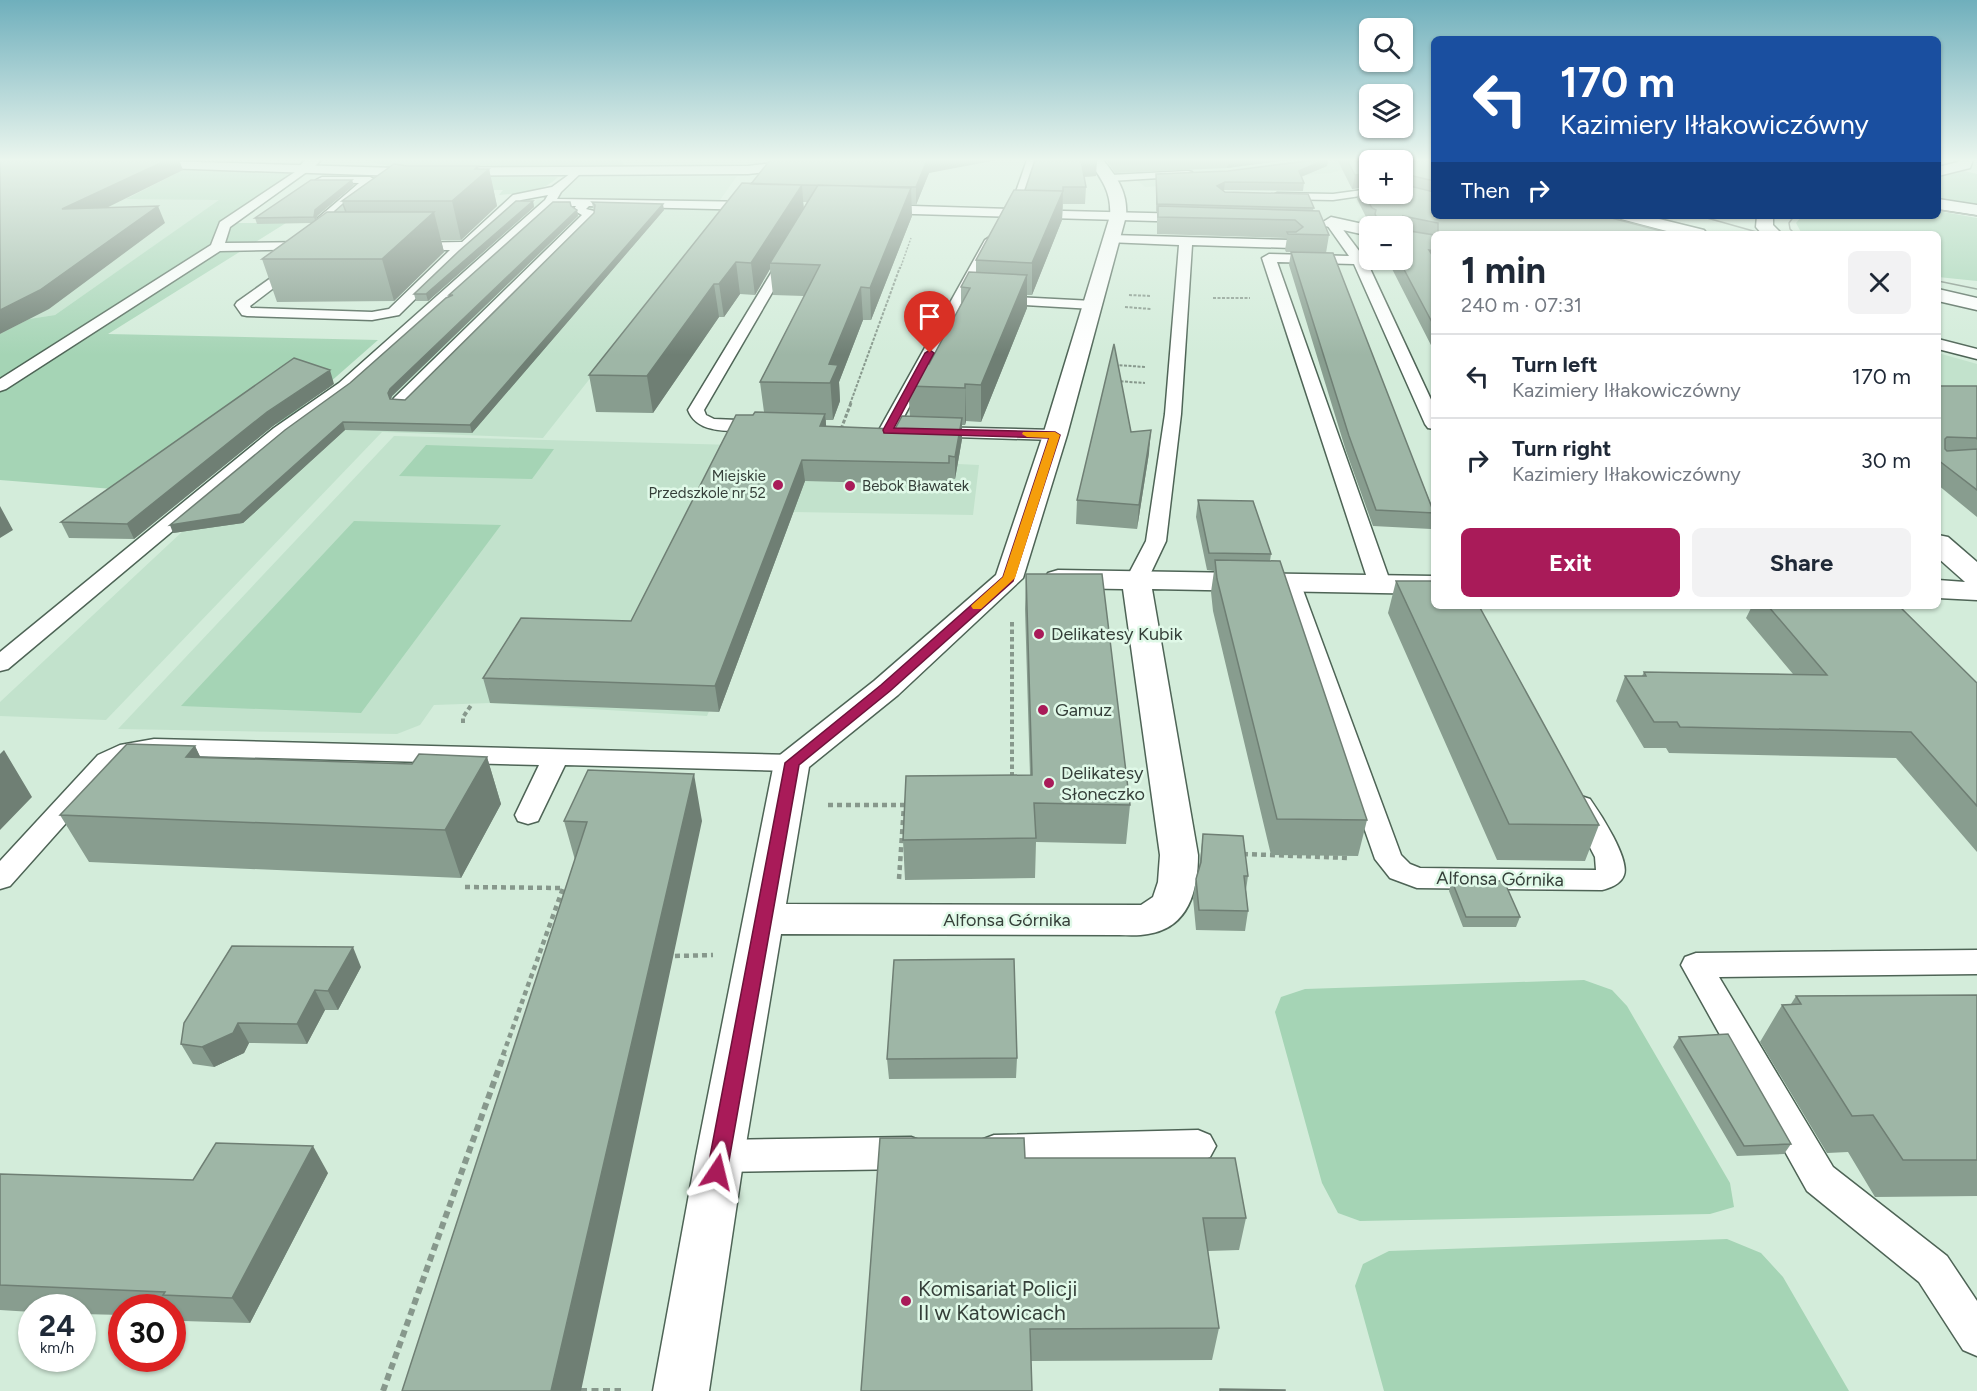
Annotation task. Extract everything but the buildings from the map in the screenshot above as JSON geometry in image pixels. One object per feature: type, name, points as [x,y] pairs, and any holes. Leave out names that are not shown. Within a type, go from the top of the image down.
[{"type":"street","points":[[681,1391],[720,1156],[792,763],[886,688],[1009,578],[1055,435],[1116,225]]},
{"type":"street","points":[[1340,225],[1359,229]]},
{"type":"street","points":[[1662,225],[1686,231]]},
{"type":"street","points":[[1941,287],[1977,291]]},
{"type":"street","points":[[1941,296],[1977,304]]},
{"type":"street","points":[[1941,546],[1977,577]]},
{"type":"street","points":[[1009,578],[1431,585]]},
{"type":"street","name":"Alfonsa Górnika","points":[[763,919],[1119,920],[1153,918],[1168,905],[1179,884],[1179,855],[1136,581]]},
{"type":"street","points":[[1941,589],[1977,591]]},
{"type":"lane","points":[[217,247],[224,225]]},
{"type":"lane","points":[[0,386],[217,247],[326,246],[242,305],[247,312],[372,316],[394,312],[486,225]]},
{"type":"lane","points":[[0,664],[280,432],[345,386],[521,225]]},
{"type":"lane","points":[[400,402],[572,225]]},
{"type":"lane","points":[[888,430],[971,299],[1005,225]]},
{"type":"lane","points":[[1327,225],[1342,245],[1359,260]]},
{"type":"lane","points":[[781,426],[710,424],[699,418],[696,410],[797,239]]},
{"type":"lane","points":[[1112,239],[1301,244]]},
{"type":"lane","points":[[1136,581],[1156,541],[1176,377],[1186,242]]},
{"type":"lane","points":[[396,246],[462,246]]},
{"type":"lane","points":[[1359,260],[1269,258],[1380,584]]},
{"type":"lane","points":[[1364,270],[1431,417]]},
{"type":"lane","points":[[971,299],[1092,306]]},
{"type":"lane","points":[[1941,345],[1977,354]]},
{"type":"lane","points":[[841,429],[1055,435]]},
{"type":"lane","points":[[1289,582],[1389,859]]},
{"type":"lane","points":[[0,879],[107,762],[129,751],[154,747],[792,763]]},
{"type":"lane","points":[[528,815],[556,757]]},
{"type":"lane","name":"Alfonsa Górnika","points":[[1389,859],[1400,871],[1417,878],[1602,880],[1611,873],[1609,857],[1570,784]]},
{"type":"lane","points":[[1977,962],[1696,965],[1820,1179],[1933,1269],[1977,1336]]},
{"type":"lane","points":[[720,1156],[1198,1146]]},
{"type":"path","points":[[841,429],[912,233]]},
{"type":"path","points":[[1108,364],[1176,377]]},
{"type":"path","points":[[1115,381],[1176,377]]},
{"type":"path","points":[[1011,782],[1012,615]]},
{"type":"path","points":[[462,729],[463,717],[472,704]]},
{"type":"path","points":[[898,882],[904,805]]},
{"type":"path","points":[[823,806],[916,805]]},
{"type":"path","points":[[1261,856],[1389,859]]},
{"type":"path","points":[[383,1391],[563,888],[465,887]]},
{"type":"path","points":[[675,956],[718,955]]},
{"type":"path","points":[[580,1390],[621,1391]]},
{"type":"shaded area","points":[[0,225],[184,225],[55,315],[29,319],[0,334]]},
{"type":"shaded area","points":[[183,225],[283,225],[108,334],[378,340],[279,427],[276,421],[113,489],[0,480],[0,334],[29,319],[55,315]]},
{"type":"shaded area","points":[[510,225],[711,225],[543,438],[382,432],[106,720],[0,716],[0,702]]},
{"type":"shaded area","points":[[1797,225],[1977,225],[1977,281],[1941,277],[1941,231],[1800,231]]},
{"type":"shaded area","points":[[1941,354],[1977,364],[1977,475],[1941,447]]},
{"type":"shaded area","points":[[394,436],[960,451],[958,464],[979,465],[973,515],[793,512],[707,716],[490,703],[434,705],[420,725],[397,734],[118,729]]},
{"type":"shaded area","points":[[426,445],[554,449],[532,479],[399,476]]},
{"type":"shaded area","points":[[354,521],[501,525],[361,713],[181,706]]},
{"type":"shaded area","points":[[1584,980],[1612,990],[1627,1006],[1730,1183],[1734,1207],[1710,1214],[1360,1221],[1338,1213],[1322,1183],[1275,1012],[1281,997],[1305,989]]},
{"type":"shaded area","points":[[1727,1239],[1761,1253],[1783,1277],[1849,1391],[1384,1391],[1355,1286],[1363,1264],[1389,1251]]},
{"type":"tram line","points":[[1732,225],[1753,231]]},
{"type":"tram line","points":[[1789,225],[1792,231]]},
{"type":"tram line","points":[[1941,282],[1977,289]]},
{"type":"slow traffic","points":[[977,606],[1009,578],[1055,435],[1027,434]]},
{"type":"place","name":"Miejskie Przedszkole nr 52","points":[[778,485]]},
{"type":"place","name":"Bebok Bławatek","points":[[850,486]]},
{"type":"place","name":"Delikatesy Kubik","points":[[1039,634]]},
{"type":"place","name":"Gamuz","points":[[1043,710]]},
{"type":"place","name":"Delikatesy Słoneczko","points":[[1049,783]]},
{"type":"place","name":"Komisariat Policji II w Katowicach","points":[[906,1301]]},
{"type":"route","points":[[717,1172],[792,763],[886,688],[1009,578],[1055,435],[888,430],[930,353]]}]
